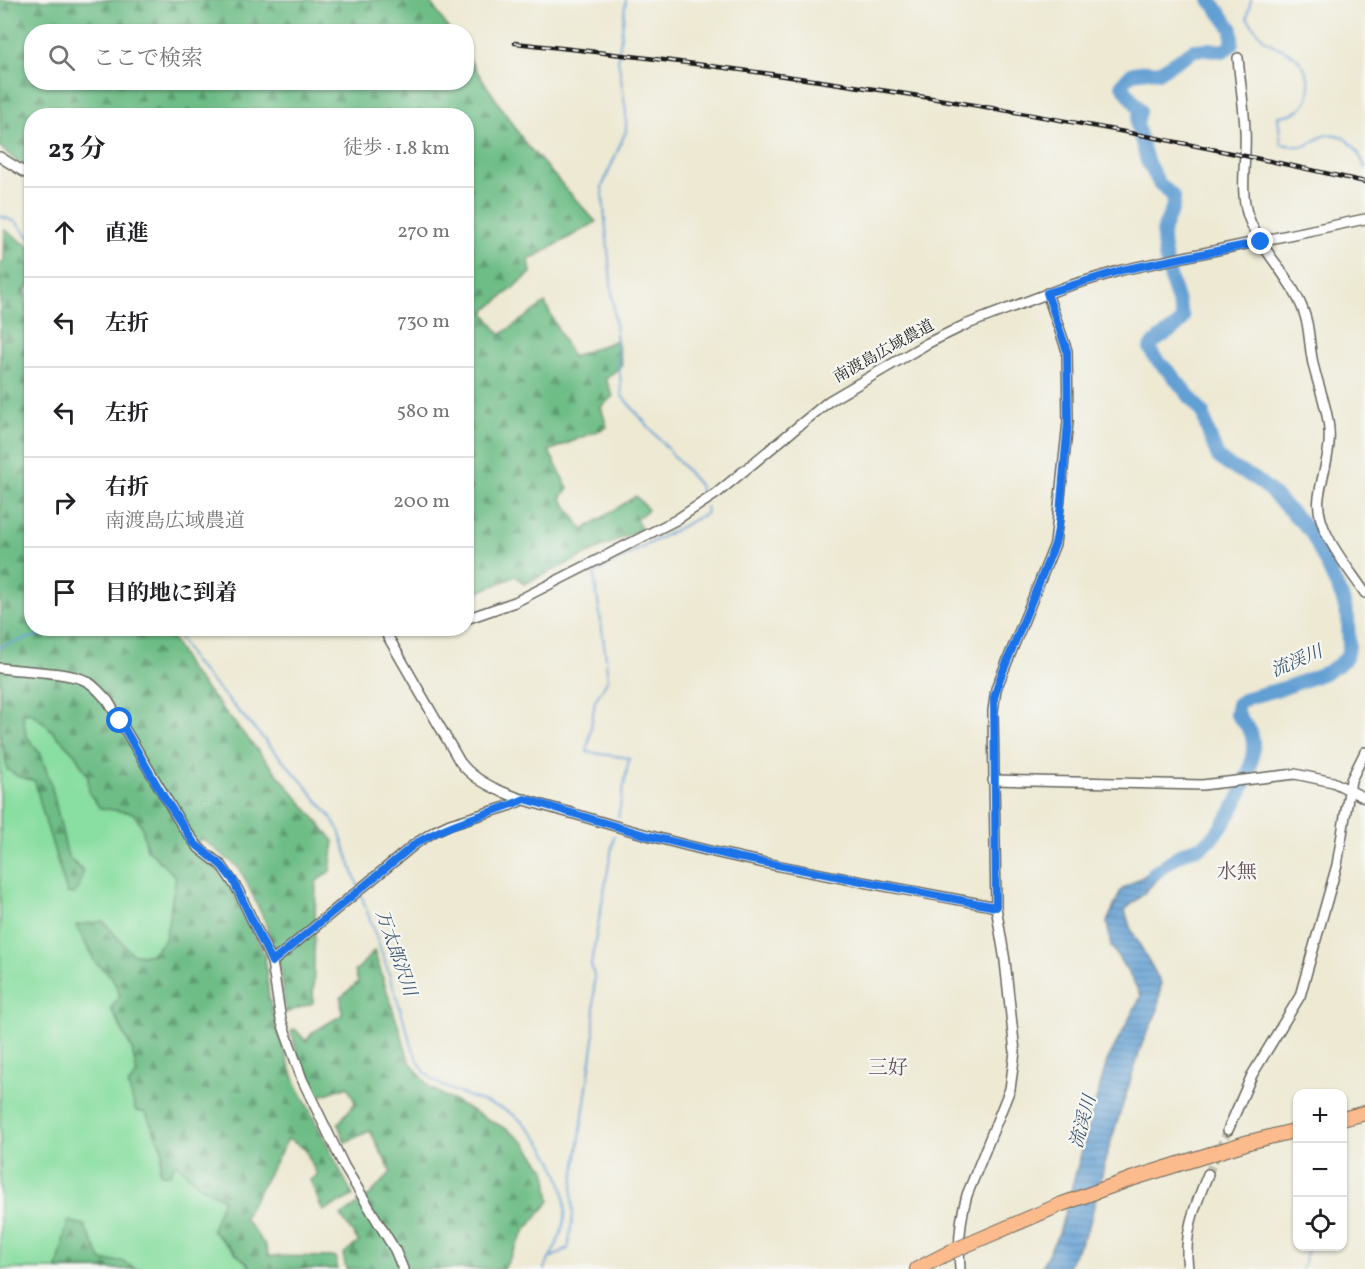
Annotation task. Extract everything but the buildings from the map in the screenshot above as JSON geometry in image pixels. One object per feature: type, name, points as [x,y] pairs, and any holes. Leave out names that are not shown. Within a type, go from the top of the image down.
[{"type":"highway","points":[[1347,1118],[1365,1113]]},
{"type":"highway","points":[[917,1269],[950,1252],[1062,1204],[1131,1179],[1250,1142],[1293,1131]]},
{"type":"street","points":[[1238,58],[1245,132],[1245,204],[1261,242],[1293,288],[1306,321],[1314,366],[1325,405],[1329,441],[1318,511],[1330,539],[1365,593]]},
{"type":"street","points":[[0,157],[24,172]]},
{"type":"street","name":"南渡島広域農道","points":[[474,616],[515,602],[676,520],[717,493],[829,400],[928,343],[965,325],[1047,293],[1122,270],[1365,219]]},
{"type":"street","points":[[960,1269],[960,1224],[967,1194],[1010,1089],[1014,1063],[1014,1040],[996,907],[993,711],[996,689],[1055,544],[1059,524],[1068,422],[1067,351],[1047,293]]},
{"type":"street","points":[[388,636],[453,752],[465,769],[490,786],[525,799],[645,835],[736,857],[996,907]]},
{"type":"street","points":[[0,668],[75,677],[88,681],[97,689],[108,700],[162,794],[194,843],[222,866],[233,880],[272,962],[281,1020],[302,1079],[344,1166],[395,1250],[403,1269]]},
{"type":"street","points":[[1228,1130],[1252,1075],[1300,996],[1337,865],[1351,780],[1365,752]]},
{"type":"street","points":[[993,780],[1218,783],[1295,774],[1333,782],[1365,798]]},
{"type":"street","points":[[272,962],[415,844],[435,831],[525,799]]},
{"type":"street","points":[[1188,1269],[1187,1235],[1191,1214],[1208,1174]]},
{"type":"green space","points":[[0,0],[426,0],[445,24],[24,24],[24,90],[474,90],[474,66],[525,143],[596,222],[529,260],[531,273],[484,312],[500,335],[545,303],[572,357],[617,340],[622,365],[606,379],[613,396],[601,407],[607,427],[549,451],[568,489],[561,498],[583,530],[636,496],[648,510],[636,519],[641,529],[524,584],[516,576],[476,593],[474,591],[474,108],[24,108],[24,167],[0,147]]},
{"type":"green space","points":[[5,230],[24,243],[24,636],[172,636],[189,669],[334,841],[330,871],[316,882],[313,1003],[285,1013],[281,970],[264,919],[240,869],[201,838],[192,850],[212,865],[227,881],[265,956],[269,998],[277,1031],[295,1081],[353,1196],[323,1211],[310,1180],[317,1175],[305,1149],[288,1139],[244,1218],[265,1245],[269,1256],[336,1257],[337,1269],[253,1269],[212,1230],[223,1199],[199,1185],[176,1163],[169,1175],[159,1171],[163,1151],[146,1113],[136,1111],[128,1085],[137,1074],[132,1049],[111,1008],[120,995],[112,977],[95,962],[76,925],[103,921],[132,954],[150,955],[165,940],[176,877],[147,849],[142,826],[133,813],[100,808],[89,793],[88,776],[75,754],[42,721],[29,712],[23,715],[26,735],[41,755],[51,784],[68,857],[83,871],[79,888],[74,894],[67,893],[35,781],[17,776],[7,769],[3,746],[0,742],[0,264],[4,261]]},
{"type":"green space","points":[[0,707],[29,712],[42,721],[75,754],[88,776],[89,793],[133,813],[142,826],[147,849],[177,877],[165,940],[150,955],[111,1009],[132,1049],[146,1113],[163,1151],[199,1185],[223,1199],[212,1231],[253,1269],[0,1269]]},
{"type":"green space","points":[[374,951],[410,1062],[430,1088],[508,1130],[525,1143],[546,1171],[550,1201],[524,1232],[504,1269],[346,1269],[343,1254],[359,1242],[341,1216],[369,1196],[391,1172],[370,1131],[345,1142],[338,1124],[355,1103],[348,1086],[317,1097],[297,1054],[291,1031],[295,1029],[306,1041],[313,1032],[342,1015],[341,997],[358,982],[355,972]]},
{"type":"green space","points":[[68,1221],[84,1225],[102,1261],[122,1261],[136,1269],[57,1269]]},
{"type":"water","points":[[1168,861],[1167,870],[1125,910],[1130,927],[1161,983],[1158,1010],[1142,1044],[1107,1154],[1089,1226],[1067,1269],[1040,1269],[1059,1233],[1107,1061],[1141,996],[1111,946],[1107,922],[1121,890]]},
{"type":"waterway","points":[[626,0],[618,59],[626,111],[626,131],[602,187],[622,396],[699,485],[702,494]]},
{"type":"waterway","name":"流渓川","points":[[1154,873],[1181,854],[1202,846],[1212,838],[1222,826],[1241,793],[1248,776],[1253,743],[1250,731],[1236,713],[1238,704],[1247,698],[1284,688],[1327,672],[1346,658],[1349,647],[1348,618],[1342,597],[1311,532],[1267,488],[1218,457],[1203,413],[1154,357],[1150,348],[1157,340],[1176,327],[1183,318],[1168,269],[1163,238],[1164,227],[1173,208],[1174,197],[1159,183],[1147,161],[1137,125],[1140,110],[1122,85],[1133,73],[1159,72],[1194,50],[1223,51],[1232,45],[1232,29],[1210,0]]},
{"type":"waterway","points":[[1251,0],[1247,18],[1265,40],[1287,51],[1300,62],[1309,81],[1309,95],[1303,106],[1294,113],[1278,116],[1281,144],[1304,146],[1321,137],[1336,135],[1349,142],[1359,154],[1365,168]]},
{"type":"waterway","name":"万太郎沢川","points":[[0,216],[16,222],[24,231]]},
{"type":"waterway","points":[[606,658],[594,573],[707,513],[706,507]]},
{"type":"waterway","points":[[0,647],[38,636]]},
{"type":"waterway","name":"万太郎沢川","points":[[179,636],[193,661],[300,779],[331,817],[339,831],[358,886]]},
{"type":"waterway","points":[[606,662],[608,679],[595,701],[587,752],[629,758],[618,818]]},
{"type":"waterway","points":[[552,1257],[568,1249],[573,1215],[572,1192],[594,1039],[594,975],[591,964],[614,836]]},
{"type":"waterway","name":"万太郎沢川","points":[[360,892],[413,1050],[425,1072],[432,1079],[450,1089],[503,1109],[516,1117],[529,1128],[550,1157],[558,1174],[565,1207],[564,1223],[560,1235],[544,1269]]},
{"type":"waterway","points":[[1302,1269],[1307,1251]]},
{"type":"tunnel","points":[[1208,1174],[1228,1130]]},
{"type":"railway","points":[[515,43],[729,68],[942,100],[1154,138],[1365,182]]},
{"type":"district","name":"水無","points":[[1237,873]]},
{"type":"district","name":"三好","points":[[888,1069]]},
{"type":"route","points":[[120,721],[162,794],[194,843],[222,866],[233,880],[272,962],[415,844],[435,831],[525,799],[645,835],[736,857],[996,907],[994,698],[1055,544],[1059,524],[1068,422],[1067,351],[1047,293],[1122,270],[1261,242]]}]
